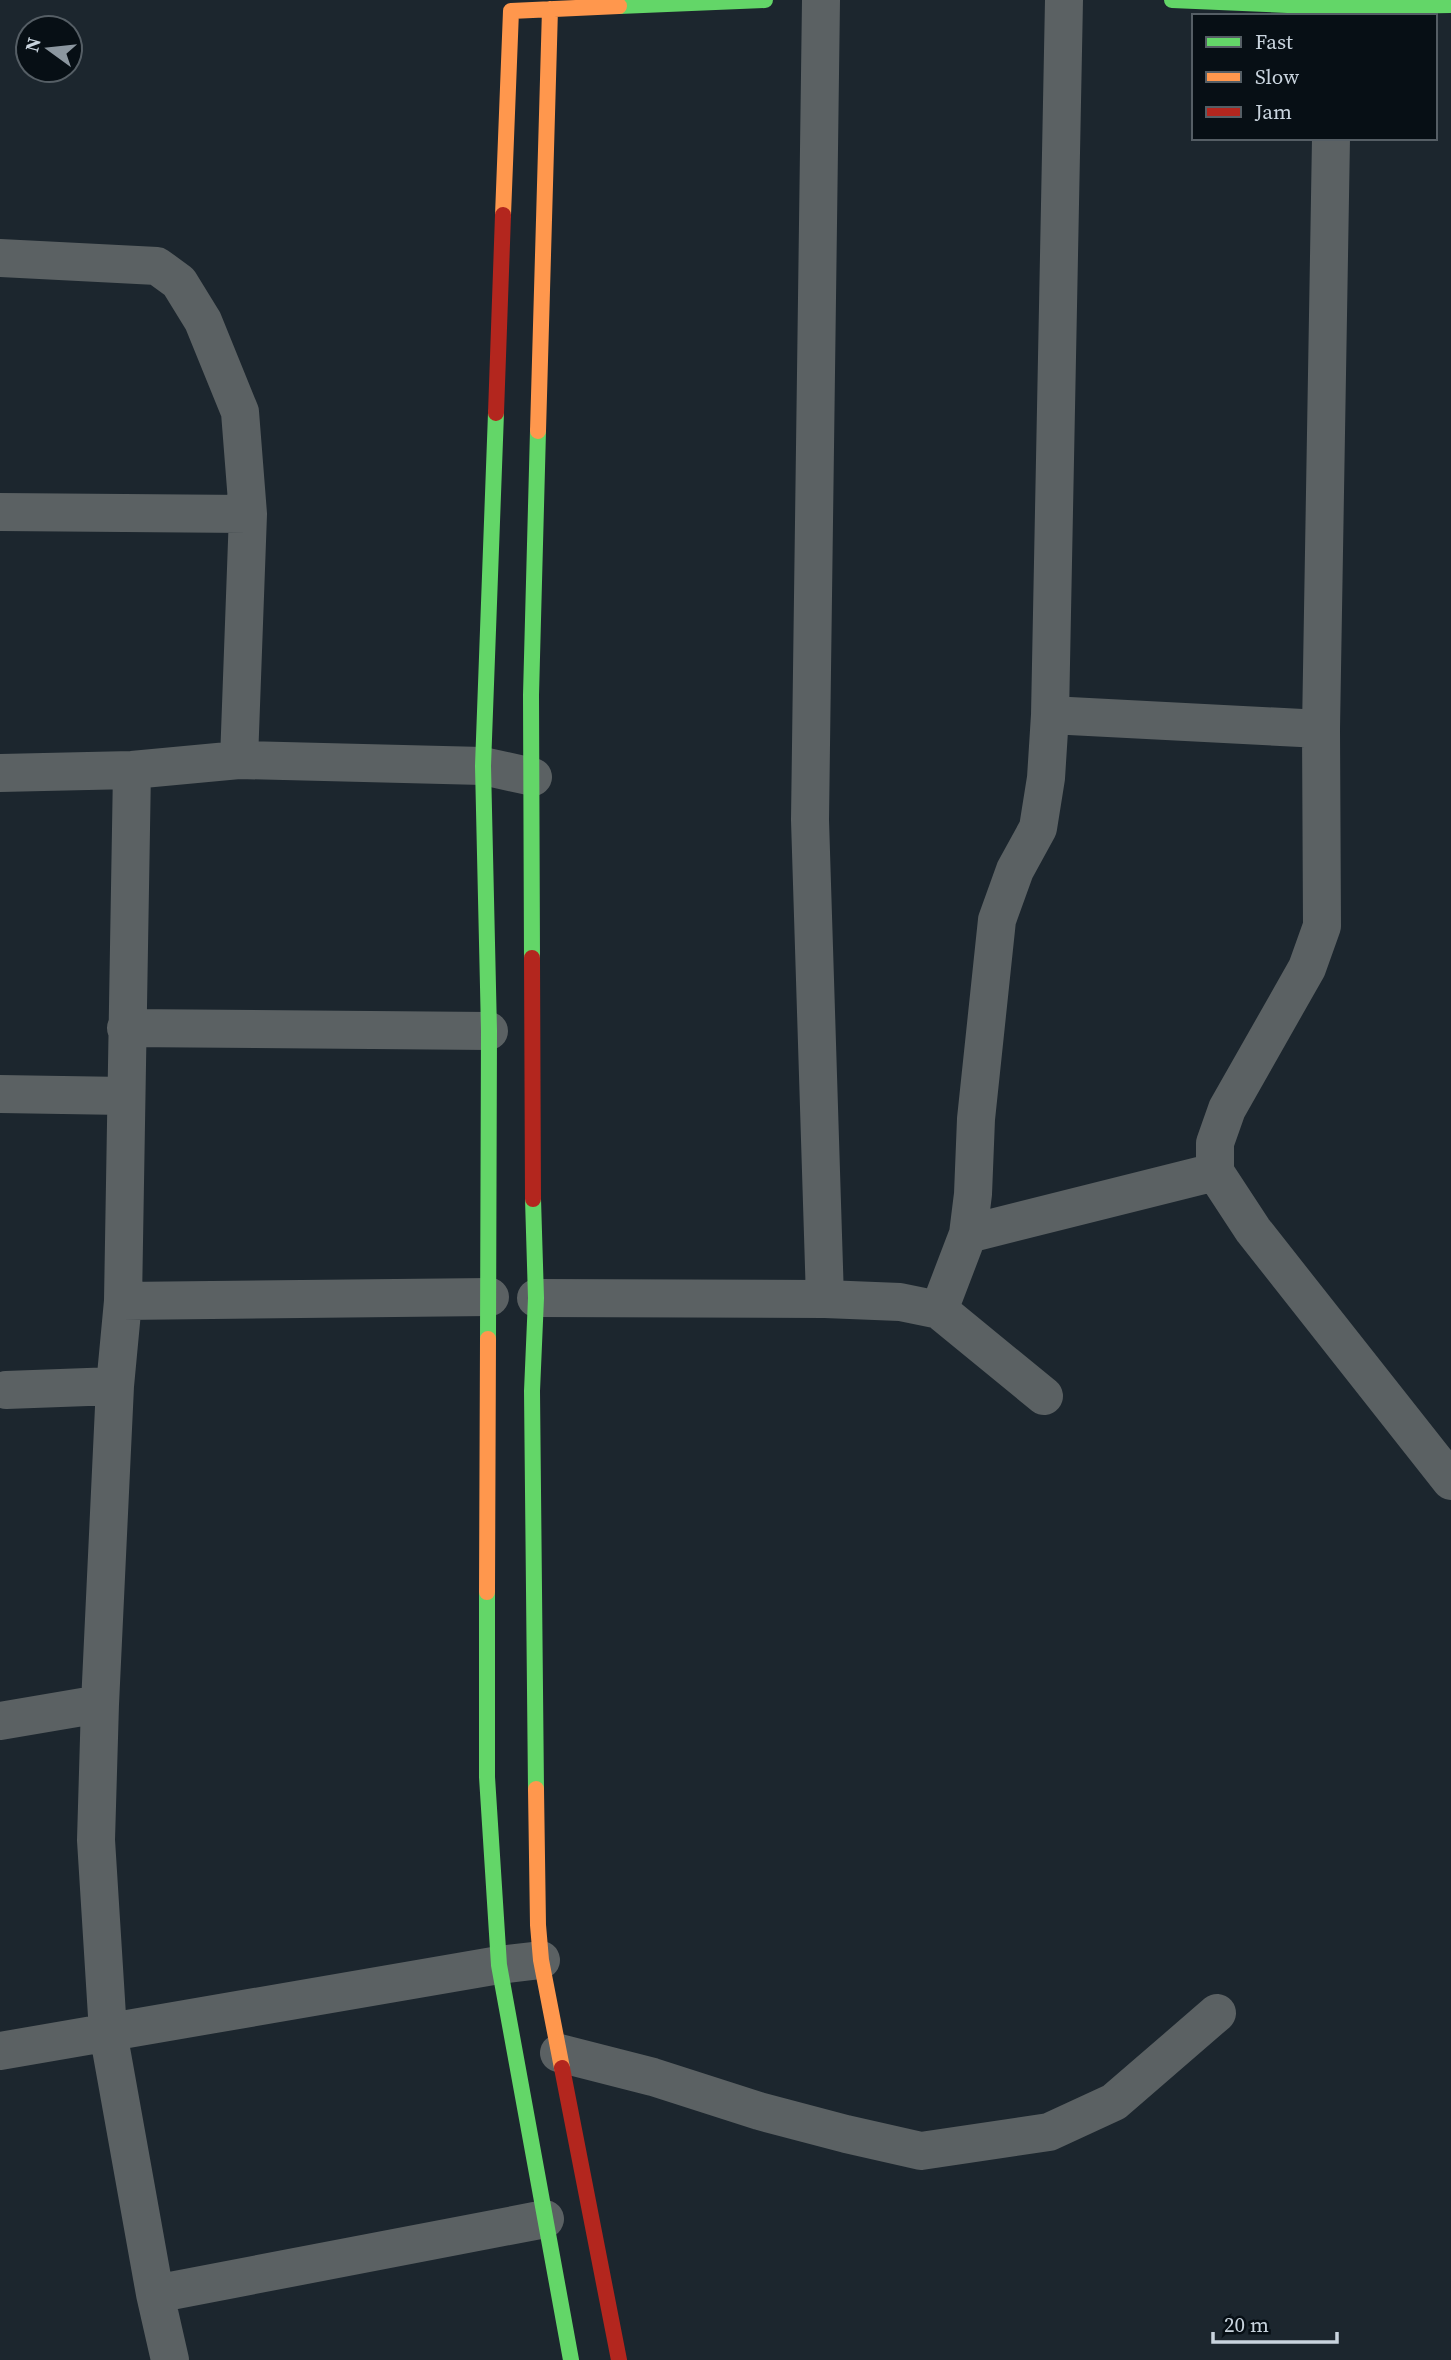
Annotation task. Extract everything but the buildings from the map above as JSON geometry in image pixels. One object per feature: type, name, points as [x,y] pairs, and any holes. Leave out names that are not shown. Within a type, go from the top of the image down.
[{"type":"main road","points":[[530,5],[765,0]]},
{"type":"main road","points":[[1172,0],[1334,12],[1451,5]]},
{"type":"main road","points":[[530,5],[483,766],[489,1031],[487,1777],[499,1965],[571,2360]]},
{"type":"main road","points":[[530,5],[532,1127],[536,1298],[532,1391],[534,1677],[541,1961],[619,2360]]},
{"type":"street","points":[[821,0],[810,820],[825,1299]]},
{"type":"street","points":[[939,1310],[968,1234],[973,1194],[976,1119],[997,920],[1015,870],[1038,828],[1046,778],[1051,715],[1064,0]]},
{"type":"street","points":[[1331,140],[1321,730],[1322,926],[1307,968],[1227,1109],[1215,1143],[1214,1172],[1253,1230],[1451,1481]]},
{"type":"street","points":[[0,258],[157,266],[179,282],[203,321],[240,412],[248,514],[239,760]]},
{"type":"street","points":[[0,512],[248,514]]},
{"type":"street","points":[[1051,715],[1321,730]]},
{"type":"street","points":[[0,773],[132,770],[239,760],[483,766],[533,777]]},
{"type":"street","points":[[132,770],[123,1301],[115,1386],[96,1840],[108,2032],[155,2294],[170,2360]]},
{"type":"street","points":[[126,1028],[489,1031]]},
{"type":"street","points":[[0,1094],[125,1096]]},
{"type":"street","points":[[968,1234],[1214,1172]]},
{"type":"street","points":[[123,1301],[490,1297]]},
{"type":"street","points":[[536,1298],[825,1299],[900,1303],[939,1310],[1044,1396]]},
{"type":"street","points":[[6,1390],[115,1386]]},
{"type":"street","points":[[0,1721],[100,1704]]},
{"type":"street","points":[[0,2051],[499,1965],[541,1961]]},
{"type":"street","points":[[559,2053],[653,2077],[759,2111],[921,2151],[1049,2132],[1114,2102],[1217,2013]]},
{"type":"street","points":[[155,2294],[545,2219]]},
{"type":"traffic: fast","points":[[619,6],[765,0]]},
{"type":"traffic: fast","points":[[1172,0],[1334,7],[1451,5]]},
{"type":"traffic: fast","points":[[488,1339],[489,1031],[483,766],[496,413]]},
{"type":"traffic: fast","points":[[532,958],[531,695],[538,431]]},
{"type":"traffic: fast","points":[[533,1199],[536,1298],[532,1391],[536,1789]]},
{"type":"traffic: fast","points":[[487,1592],[487,1777],[499,1965],[571,2360]]},
{"type":"traffic: slow","points":[[503,215],[511,11],[619,6]]},
{"type":"traffic: slow","points":[[538,431],[550,9]]},
{"type":"traffic: slow","points":[[487,1592],[488,1339]]},
{"type":"traffic: slow","points":[[536,1789],[541,1960],[562,2068]]},
{"type":"traffic: jam","points":[[496,413],[503,215]]},
{"type":"traffic: jam","points":[[532,958],[533,1199]]},
{"type":"traffic: jam","points":[[562,2068],[619,2360]]}]
